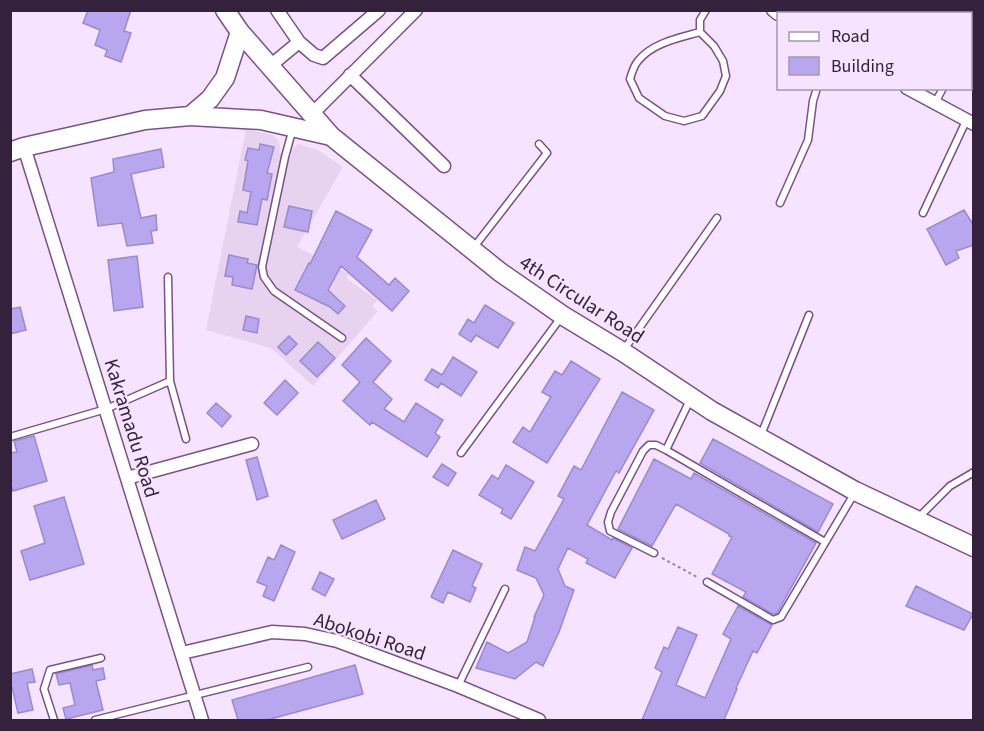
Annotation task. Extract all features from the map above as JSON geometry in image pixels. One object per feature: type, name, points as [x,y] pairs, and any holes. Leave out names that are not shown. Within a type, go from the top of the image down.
[{"type":"street","name":"4th Circular Road","points":[[225,10],[240,32],[331,136],[472,250],[562,315],[759,437],[855,491],[974,547]]},
{"type":"street","points":[[283,13],[299,42],[314,56],[323,58],[379,10]]},
{"type":"street","points":[[312,114],[416,10]]},
{"type":"street","points":[[190,116],[210,99],[225,78],[240,32]]},
{"type":"street","points":[[270,66],[299,42]]},
{"type":"street","points":[[350,75],[444,166]]},
{"type":"street","points":[[911,90],[970,122]]},
{"type":"street","points":[[17,150],[145,120],[190,116],[261,120],[331,136]]},
{"type":"street","name":"Kakramadu Road","points":[[17,150],[106,409],[202,720]]},
{"type":"street","points":[[127,478],[252,444]]},
{"type":"street","name":"Abokobi Road","points":[[182,653],[272,632],[305,634],[338,641],[458,686],[539,720]]},
{"type":"lane","points":[[700,32],[669,40],[647,52],[636,62],[630,79],[639,98],[664,116],[684,121],[702,116],[720,91],[726,76],[723,62],[714,46],[700,32],[700,20],[706,10]]},
{"type":"lane","points":[[780,203],[808,140],[816,90]]},
{"type":"lane","points":[[935,103],[942,90]]},
{"type":"lane","points":[[923,213],[970,122]]},
{"type":"lane","points":[[293,128],[262,267],[264,277],[274,291],[342,338]]},
{"type":"lane","points":[[472,250],[525,180],[545,158],[546,150],[539,144]]},
{"type":"lane","points":[[623,352],[717,218]]},
{"type":"lane","points":[[168,278],[170,381],[186,439]]},
{"type":"lane","points":[[461,453],[562,315]]},
{"type":"lane","points":[[759,437],[808,315]]},
{"type":"lane","points":[[10,437],[106,409],[170,381]]},
{"type":"lane","points":[[666,450],[691,397]]},
{"type":"lane","points":[[654,553],[610,531],[608,522],[610,512],[643,451],[649,445],[656,445],[666,450],[825,542]]},
{"type":"lane","points":[[916,520],[950,486],[974,472]]},
{"type":"lane","points":[[707,582],[773,620],[781,617],[855,491]]},
{"type":"lane","points":[[458,686],[505,589]]},
{"type":"lane","points":[[54,720],[44,689],[50,670],[101,658]]},
{"type":"lane","points":[[95,720],[308,667]]},
{"type":"path","points":[[654,553],[707,582]]},
{"type":"shaded area","points":[[246,129],[272,135],[278,139],[279,153],[291,156],[292,150],[298,144],[318,150],[343,167],[297,247],[349,274],[346,278],[377,300],[372,307],[378,311],[313,386],[271,348],[206,330]]},
{"type":"building","points":[[88,10],[131,10],[124,31],[131,33],[121,62],[105,56],[107,50],[95,45],[100,30],[83,23]]},
{"type":"building","points":[[260,144],[274,147],[267,173],[272,174],[267,200],[262,199],[257,225],[238,222],[240,211],[247,213],[251,192],[243,190],[248,148],[259,150]]},
{"type":"building","points":[[161,149],[164,167],[131,174],[141,218],[156,215],[157,230],[151,231],[153,243],[127,246],[122,223],[98,226],[91,178],[114,172],[113,159]]},
{"type":"building","points":[[289,206],[312,211],[308,232],[284,227]]},
{"type":"building","points":[[964,210],[974,226],[974,245],[956,251],[959,258],[946,265],[927,229]]},
{"type":"building","points":[[336,211],[372,230],[357,257],[389,285],[395,278],[409,291],[392,311],[341,266],[328,290],[345,306],[338,314],[330,307],[295,290]]},
{"type":"building","points":[[229,255],[248,259],[247,263],[257,265],[252,289],[232,285],[233,277],[225,276]]},
{"type":"building","points":[[137,256],[143,307],[114,311],[108,260]]},
{"type":"building","points":[[485,305],[514,323],[498,348],[476,335],[471,342],[459,334],[468,319],[474,323]]},
{"type":"building","points":[[20,307],[26,330],[10,334],[10,309]]},
{"type":"building","points":[[246,316],[259,319],[257,333],[243,330]]},
{"type":"building","points":[[289,336],[297,344],[286,355],[278,347]]},
{"type":"building","points":[[366,338],[391,361],[373,382],[392,399],[384,409],[404,422],[416,403],[443,420],[435,433],[440,437],[427,457],[372,422],[370,425],[343,401],[360,382],[342,365]]},
{"type":"building","points":[[318,342],[335,358],[317,377],[300,361]]},
{"type":"building","points":[[453,357],[477,372],[461,396],[441,383],[438,388],[425,380],[432,369],[442,375]]},
{"type":"building","points":[[571,361],[600,379],[547,463],[513,442],[523,427],[530,432],[551,397],[542,392],[555,371],[562,375]]},
{"type":"building","points":[[285,380],[298,393],[277,415],[264,403]]},
{"type":"building","points":[[622,392],[654,410],[619,473],[616,471],[587,525],[612,540],[613,538],[632,548],[615,578],[586,563],[588,559],[568,548],[558,569],[565,586],[574,590],[559,632],[543,666],[536,662],[515,679],[476,668],[487,642],[508,653],[527,642],[534,617],[544,595],[536,578],[517,570],[525,547],[535,551],[564,499],[558,496],[574,466],[581,470]]},
{"type":"building","points":[[216,403],[231,416],[222,427],[207,413]]},
{"type":"building","points":[[34,436],[47,481],[13,491],[10,481],[10,453],[17,452],[14,441]]},
{"type":"building","points":[[713,439],[833,504],[818,532],[700,463]]},
{"type":"building","points":[[257,457],[268,496],[257,500],[246,460]]},
{"type":"building","points":[[654,459],[691,479],[694,473],[816,543],[777,613],[773,614],[743,597],[746,592],[712,574],[732,537],[676,504],[652,546],[618,529]]},
{"type":"building","points":[[442,464],[456,473],[448,486],[433,477]]},
{"type":"building","points":[[506,465],[534,482],[511,519],[501,513],[503,509],[479,495],[492,475],[498,479]]},
{"type":"building","points":[[64,497],[84,564],[30,580],[21,551],[45,543],[34,506]]},
{"type":"building","points":[[376,500],[385,519],[342,539],[333,520]]},
{"type":"building","points":[[281,545],[295,552],[274,601],[263,596],[267,586],[257,582],[268,557],[274,560]]},
{"type":"building","points":[[453,550],[482,564],[472,586],[476,588],[470,602],[448,592],[443,603],[431,597]]},
{"type":"building","points":[[320,572],[334,579],[325,596],[312,589]]},
{"type":"building","points":[[916,586],[973,614],[964,630],[906,606]]},
{"type":"building","points":[[738,606],[772,625],[757,653],[753,651],[724,720],[642,720],[662,672],[655,668],[664,647],[668,649],[678,627],[697,635],[676,685],[705,698],[731,639],[723,634]]},
{"type":"building","points":[[92,665],[93,670],[103,668],[105,679],[96,681],[103,710],[66,719],[63,708],[75,705],[70,683],[59,685],[56,674]]},
{"type":"building","points":[[355,665],[363,694],[267,720],[238,720],[232,700]]},
{"type":"building","points":[[32,669],[35,682],[27,683],[33,710],[18,713],[12,687],[10,687],[10,674]]}]
